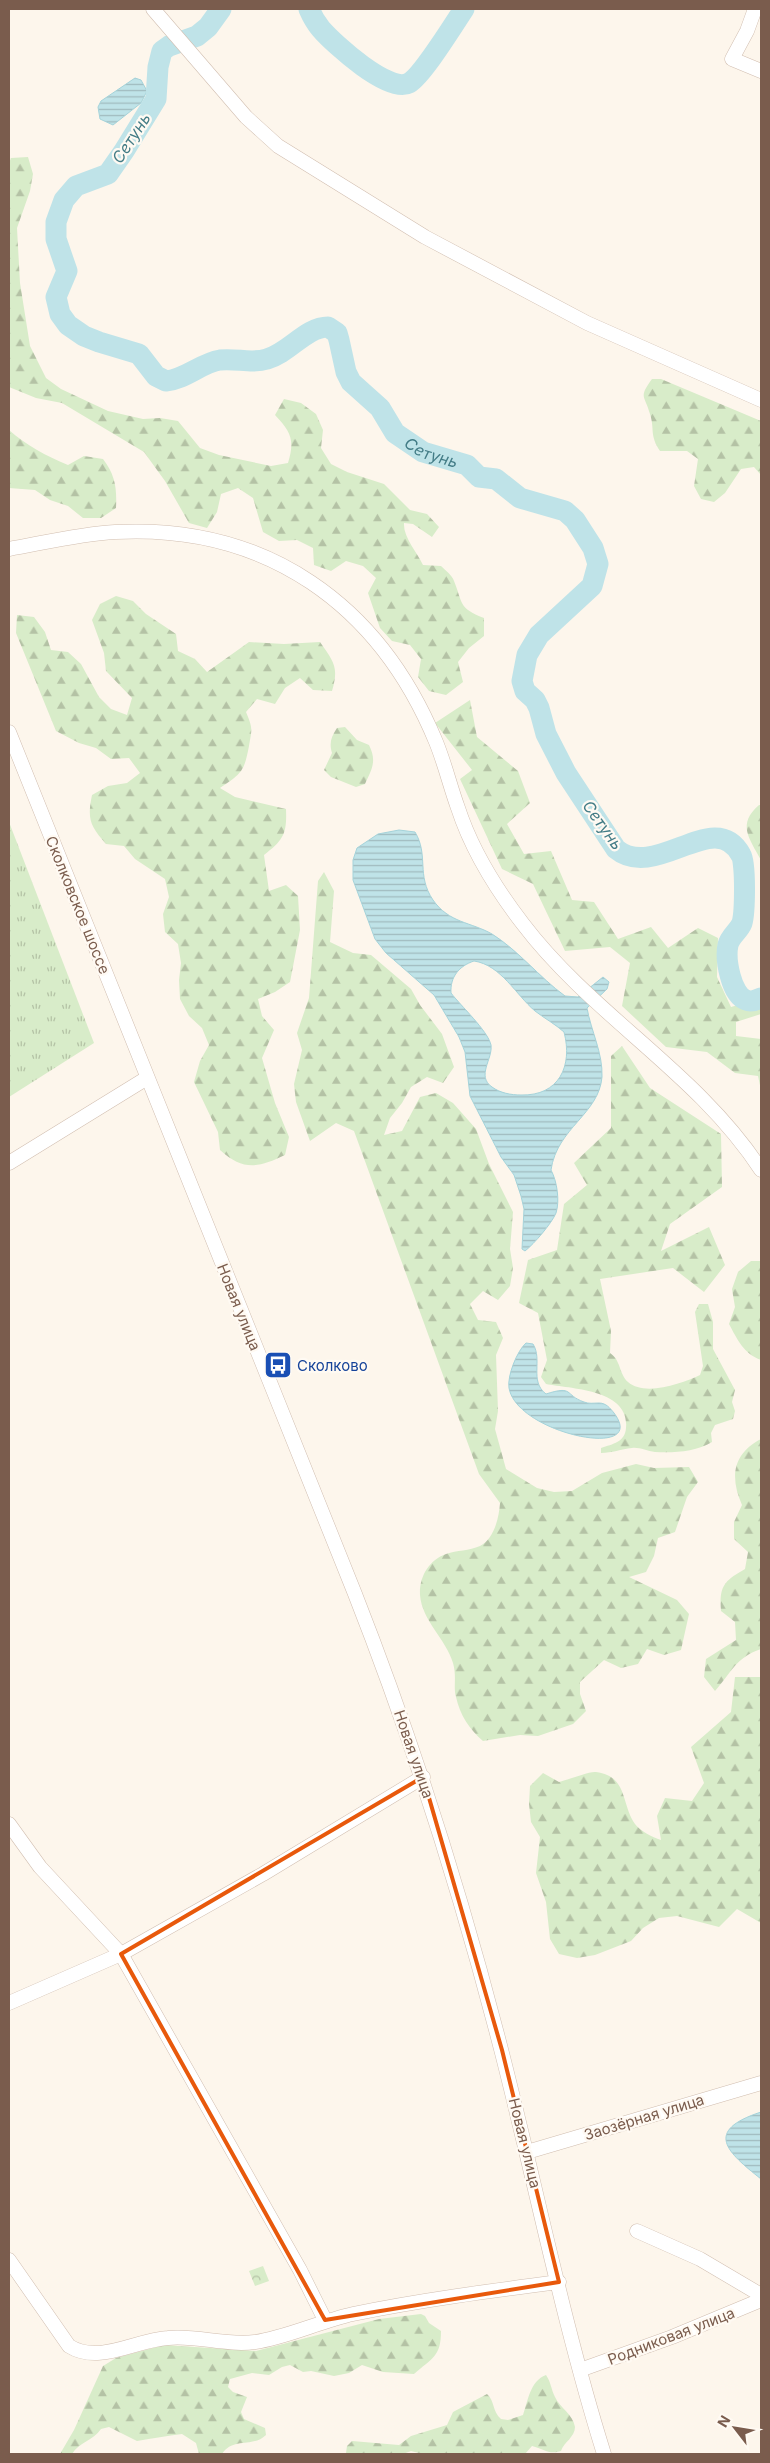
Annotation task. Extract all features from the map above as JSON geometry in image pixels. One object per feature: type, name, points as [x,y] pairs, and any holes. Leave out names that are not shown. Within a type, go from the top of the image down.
[{"type":"street","points":[[153,9],[246,117],[278,146],[425,237],[587,323],[761,400]]},
{"type":"street","points":[[754,9],[747,31],[732,59],[761,71]]},
{"type":"street","points":[[9,549],[113,532],[157,532],[196,536],[238,546],[280,564],[320,589],[354,615],[396,664],[412,690],[436,743],[458,810],[475,851],[498,891],[528,930],[577,983],[716,1111],[761,1170]]},
{"type":"street","name":"Сколковское шоссе","points":[[9,732],[147,1078]]},
{"type":"street","points":[[9,1164],[147,1078]]},
{"type":"street","name":"Новая улица","points":[[147,1078],[376,1647],[423,1777],[486,1995],[527,2152],[580,2370],[604,2454]]},
{"type":"street","points":[[9,2002],[121,1954],[263,1874],[423,1777]]},
{"type":"street","points":[[9,1824],[40,1867],[121,1954],[300,2270],[325,2320]]},
{"type":"street","name":"Заозёрная улица","points":[[527,2152],[761,2083]]},
{"type":"street","points":[[637,2231],[700,2259],[761,2295]]},
{"type":"street","points":[[9,2260],[69,2346],[86,2353],[98,2354],[142,2342],[167,2338],[257,2342],[325,2320],[369,2311],[559,2282]]},
{"type":"street","name":"Родниковая улица","points":[[580,2370],[672,2337],[761,2300]]},
{"type":"highlighted area","points":[[423,1777],[502,2050],[559,2282],[325,2320],[121,1954]]},
{"type":"green space","points":[[28,157],[33,174],[30,191],[17,228],[20,283],[30,346],[46,378],[61,389],[108,411],[143,419],[160,418],[178,421],[200,448],[219,455],[271,466],[288,463],[291,448],[288,432],[275,415],[284,399],[301,403],[316,414],[323,430],[321,448],[331,464],[347,472],[384,484],[410,510],[427,514],[439,527],[432,537],[413,524],[404,523],[408,539],[423,565],[441,566],[453,579],[465,608],[484,618],[484,636],[469,648],[458,662],[463,682],[446,695],[429,691],[418,677],[421,659],[410,645],[392,641],[380,628],[368,593],[376,578],[363,566],[346,561],[331,571],[314,565],[313,548],[297,540],[279,541],[263,532],[253,498],[238,488],[221,494],[217,512],[207,528],[189,523],[165,481],[144,452],[62,403],[36,398],[9,387],[9,163],[11,158]]},
{"type":"green space","points":[[652,379],[661,379],[761,421],[761,475],[754,467],[741,469],[725,493],[714,502],[701,499],[694,486],[698,459],[687,451],[660,451],[654,440],[651,419],[644,396],[645,390]]},
{"type":"green space","points":[[9,430],[37,450],[68,465],[84,456],[103,459],[110,470],[114,482],[116,508],[101,518],[83,518],[68,506],[50,500],[35,490],[9,488]]},
{"type":"green space","points":[[116,596],[133,601],[146,614],[176,634],[178,651],[195,659],[207,672],[249,642],[284,644],[320,642],[334,665],[335,676],[332,691],[313,690],[300,678],[285,688],[275,704],[257,699],[246,712],[251,725],[251,732],[243,767],[238,775],[220,788],[235,797],[286,809],[286,824],[283,835],[276,845],[264,855],[269,891],[286,885],[298,896],[300,930],[290,982],[275,992],[258,999],[262,1016],[274,1030],[262,1058],[275,1103],[289,1137],[285,1155],[267,1163],[259,1165],[244,1164],[228,1157],[220,1150],[218,1132],[194,1082],[200,1061],[209,1045],[202,1028],[189,1016],[180,999],[179,980],[181,963],[178,944],[165,932],[163,914],[169,897],[165,879],[135,859],[124,846],[106,844],[96,832],[91,822],[92,795],[108,786],[127,783],[140,773],[129,758],[111,759],[96,748],[79,743],[56,731],[16,633],[17,615],[34,617],[45,632],[51,650],[68,652],[81,664],[99,697],[111,709],[127,715],[132,698],[106,671],[104,653],[92,620],[100,604]]},
{"type":"green space","points":[[470,700],[477,737],[518,771],[530,803],[507,824],[524,854],[551,851],[572,900],[594,902],[618,939],[651,927],[668,948],[698,928],[718,938],[717,977],[731,1007],[761,998],[761,1014],[736,1022],[736,1036],[761,1039],[761,1090],[758,1076],[735,1073],[707,1052],[666,1047],[622,1006],[630,963],[610,947],[565,951],[533,884],[502,869],[460,779],[472,770],[435,723]]},
{"type":"green space","points":[[345,727],[357,740],[369,745],[373,756],[371,769],[365,784],[356,787],[331,777],[324,770],[332,753],[331,740],[333,734],[337,728]]},
{"type":"green space","points":[[761,805],[761,860],[747,831],[748,819]]},
{"type":"green space","points":[[9,822],[94,1043],[9,1097]]},
{"type":"green space","points":[[324,872],[334,891],[330,942],[353,953],[371,955],[411,989],[420,1005],[442,1034],[454,1067],[443,1083],[427,1077],[411,1087],[402,1103],[390,1118],[384,1135],[402,1131],[420,1097],[436,1093],[453,1103],[476,1129],[489,1164],[513,1212],[510,1249],[513,1268],[510,1286],[498,1300],[483,1291],[470,1304],[478,1320],[496,1322],[503,1338],[496,1355],[498,1411],[495,1429],[506,1469],[537,1488],[554,1492],[572,1491],[602,1473],[636,1464],[654,1468],[689,1467],[698,1482],[687,1497],[675,1532],[658,1538],[654,1556],[646,1572],[629,1577],[677,1600],[689,1614],[681,1650],[664,1655],[647,1649],[638,1664],[621,1668],[604,1660],[580,1682],[580,1694],[586,1711],[573,1724],[538,1736],[520,1735],[483,1741],[469,1727],[460,1710],[455,1693],[453,1663],[450,1654],[425,1613],[420,1595],[421,1582],[426,1570],[435,1560],[450,1553],[476,1548],[485,1543],[495,1528],[500,1503],[479,1474],[354,1131],[336,1123],[310,1141],[296,1102],[294,1084],[302,1050],[297,1033],[309,998],[318,881]]},
{"type":"green space","points":[[622,1046],[650,1088],[721,1134],[722,1187],[670,1224],[661,1251],[709,1227],[725,1265],[704,1292],[673,1268],[600,1279],[611,1331],[610,1353],[616,1359],[625,1379],[635,1386],[644,1388],[664,1387],[684,1382],[700,1375],[703,1366],[695,1312],[699,1304],[708,1304],[713,1322],[713,1349],[735,1390],[732,1402],[735,1411],[733,1419],[715,1425],[711,1433],[712,1442],[699,1448],[684,1451],[655,1452],[635,1448],[601,1453],[601,1448],[618,1442],[625,1433],[625,1415],[619,1405],[597,1393],[546,1384],[541,1377],[547,1360],[538,1313],[519,1303],[528,1260],[557,1250],[564,1204],[587,1185],[574,1163],[611,1128],[611,1056]]},
{"type":"green space","points":[[751,1261],[761,1261],[761,1360],[746,1350],[729,1324],[735,1307],[732,1289],[738,1272]]},
{"type":"green space","points":[[761,1439],[761,1649],[740,1661],[715,1691],[704,1677],[706,1659],[736,1640],[735,1622],[721,1611],[722,1590],[732,1577],[745,1569],[748,1552],[734,1539],[734,1522],[742,1505],[736,1485],[736,1468],[744,1452]]},
{"type":"green space","points":[[735,1677],[761,1677],[761,1923],[737,1909],[719,1927],[677,1916],[659,1918],[643,1928],[631,1941],[595,1955],[577,1958],[559,1954],[550,1939],[546,1902],[536,1873],[540,1837],[531,1822],[530,1786],[543,1773],[559,1782],[593,1772],[606,1775],[614,1779],[619,1785],[635,1824],[646,1833],[661,1840],[657,1816],[665,1798],[692,1801],[704,1783],[691,1747],[731,1712]]},
{"type":"green space","points":[[263,2266],[269,2281],[255,2286],[249,2271]]},
{"type":"green space","points":[[421,2314],[425,2316],[429,2323],[441,2331],[441,2340],[434,2356],[414,2374],[383,2372],[362,2365],[349,2373],[334,2376],[311,2371],[303,2372],[290,2365],[282,2367],[269,2375],[252,2373],[230,2379],[228,2387],[233,2392],[247,2397],[241,2412],[244,2419],[265,2428],[266,2435],[261,2439],[237,2444],[222,2454],[199,2454],[196,2443],[182,2434],[137,2441],[109,2427],[101,2429],[72,2454],[60,2454],[74,2430],[103,2366],[116,2358],[164,2345],[256,2351],[379,2319]]},
{"type":"green space","points":[[546,2375],[555,2397],[572,2418],[575,2427],[575,2431],[561,2451],[550,2452],[532,2446],[525,2454],[423,2454],[411,2451],[403,2454],[346,2453],[347,2446],[352,2441],[399,2445],[411,2436],[447,2425],[453,2412],[487,2394],[501,2419],[508,2420],[523,2415],[533,2387],[536,2382]]},
{"type":"water","points":[[456,9],[472,9],[464,21]]},
{"type":"water","points":[[135,78],[141,80],[147,91],[141,103],[113,125],[100,119],[98,107],[101,101]]},
{"type":"water","points":[[399,830],[415,832],[421,849],[425,882],[428,891],[439,908],[453,918],[492,934],[565,996],[578,997],[603,977],[609,982],[607,989],[587,1008],[601,1059],[602,1077],[599,1090],[594,1101],[561,1143],[555,1155],[551,1170],[557,1191],[558,1203],[556,1213],[551,1222],[525,1251],[522,1249],[524,1209],[521,1196],[514,1175],[501,1157],[470,1096],[465,1052],[459,1037],[434,995],[386,953],[375,939],[353,880],[353,860],[357,848],[378,834]],"holes":[[[474,961],[484,964],[500,974],[535,1011],[564,1032],[566,1045],[564,1067],[560,1077],[545,1090],[534,1094],[513,1095],[498,1091],[487,1083],[485,1073],[491,1050],[489,1039],[451,993],[452,982],[460,969]]]},
{"type":"water","points":[[526,1343],[533,1344],[536,1350],[537,1377],[541,1389],[546,1394],[561,1390],[584,1402],[606,1405],[614,1413],[620,1428],[614,1436],[599,1438],[578,1436],[555,1429],[534,1418],[517,1404],[509,1388],[509,1383],[516,1358]]},
{"type":"water","points":[[761,2112],[761,2179],[739,2160],[726,2142],[727,2134],[732,2127],[743,2119]]},
{"type":"waterway","name":"Сетунь","points":[[221,9],[208,27],[197,36],[169,46],[162,51],[158,67],[156,99],[124,151],[108,174],[76,186],[64,200],[56,222],[56,239],[67,271],[56,297],[60,314],[68,325],[84,336],[139,354],[156,376],[166,381],[173,380],[206,364],[220,360],[256,361],[267,359],[275,356],[312,331],[328,327],[337,333],[346,372],[351,382],[380,408],[395,433],[423,452],[467,465],[479,477],[496,479],[520,498],[565,511],[575,520],[593,548],[598,564],[592,586],[539,635],[527,655],[522,681],[525,691],[535,700],[546,734],[566,773],[616,849],[632,857],[649,857],[701,840],[716,838],[730,842],[741,855],[744,877],[743,918],[741,926],[728,945],[728,967],[736,991],[741,997],[750,1001],[761,998]]},
{"type":"waterway","name":"Сетунь","points":[[309,9],[321,29],[349,56],[376,75],[400,84],[409,83],[422,71],[464,9]]},
{"type":"place","name":"Сколково","points":[[278,1365]]}]
